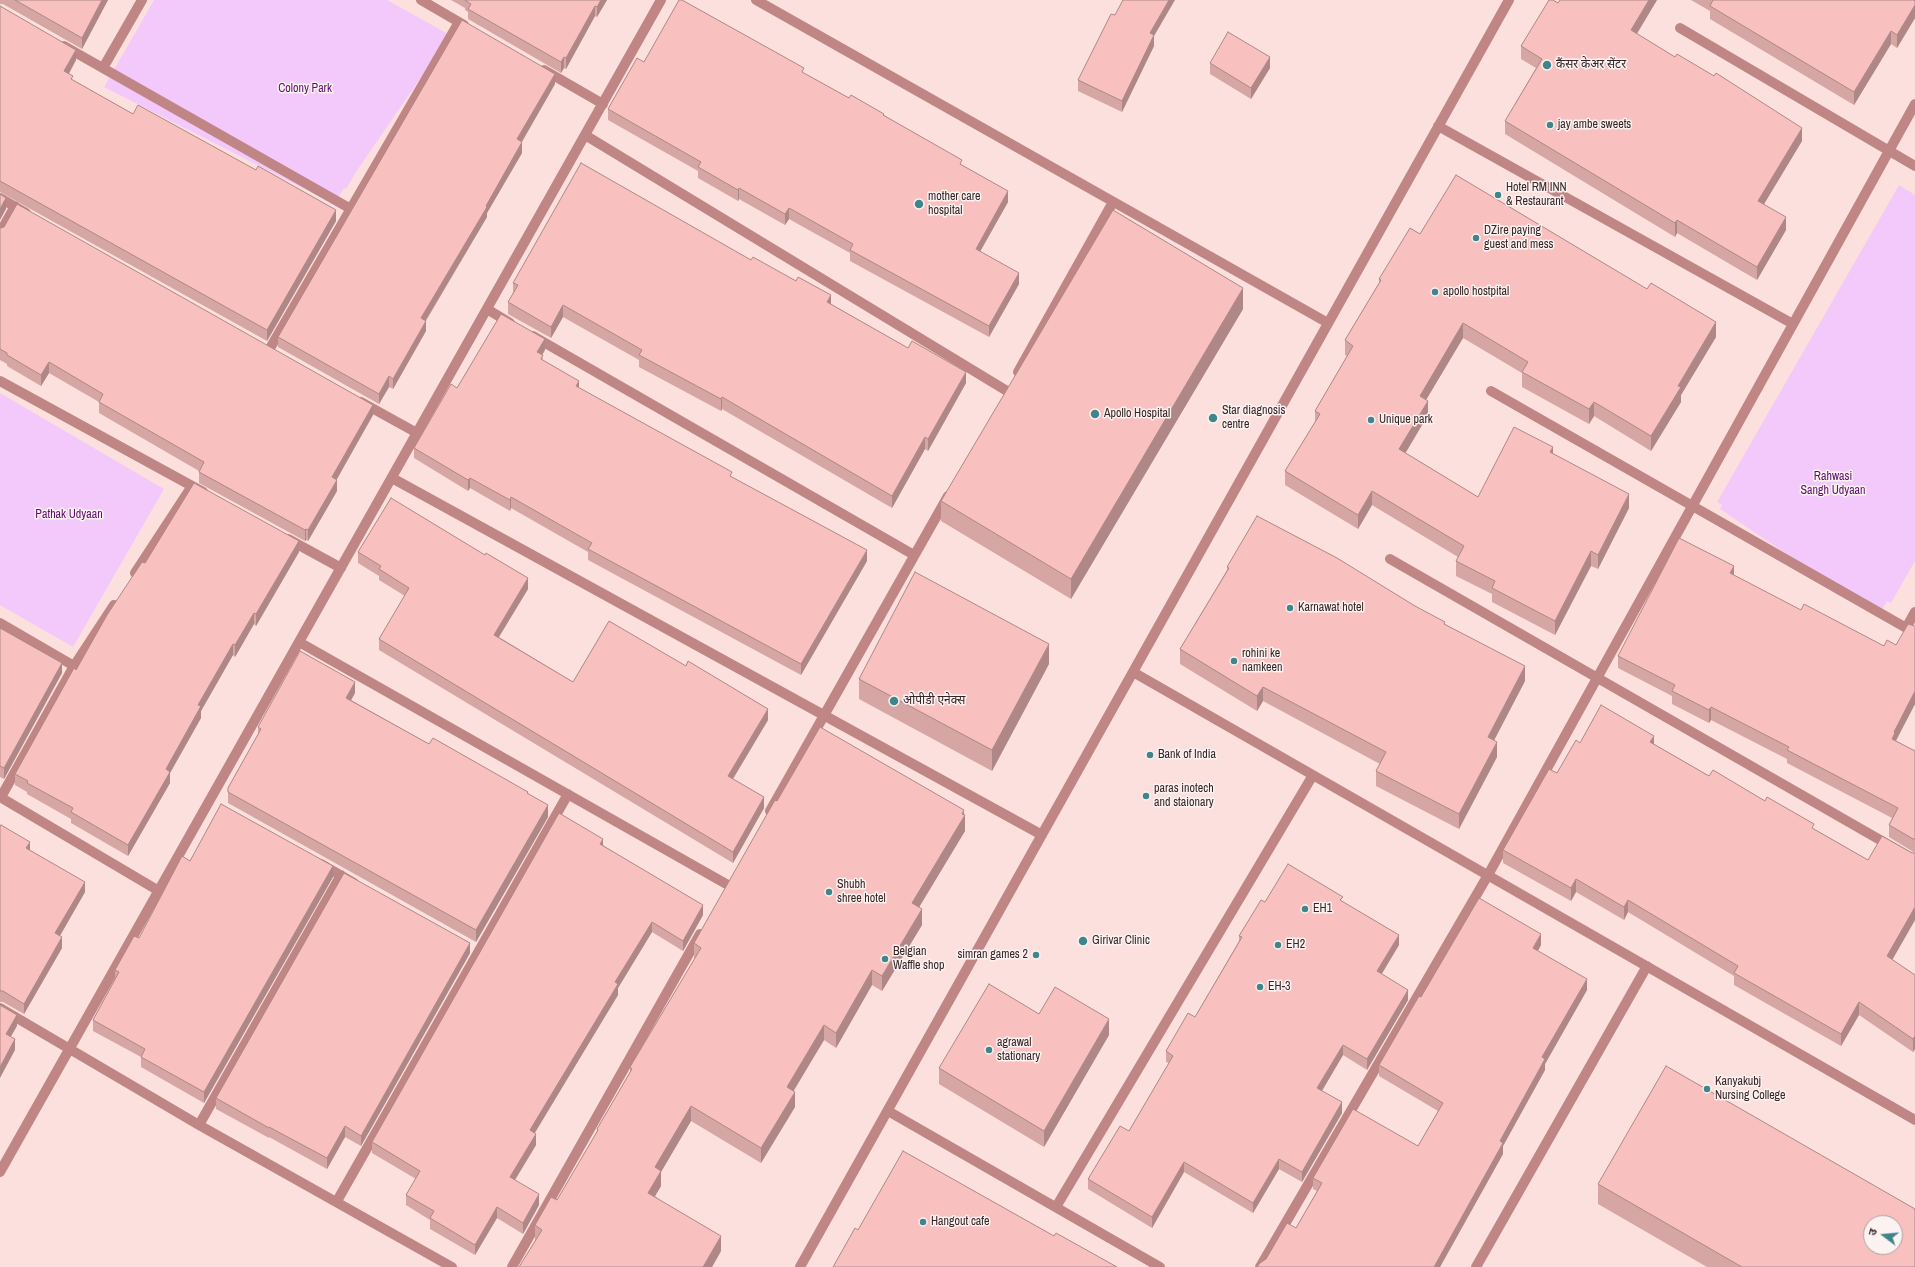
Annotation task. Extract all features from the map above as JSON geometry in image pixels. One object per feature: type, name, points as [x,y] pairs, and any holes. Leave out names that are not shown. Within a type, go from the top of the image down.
[{"type":"street","points":[[103,68],[142,0]]},
{"type":"street","points":[[421,0],[473,30]]},
{"type":"street","points":[[0,1172],[159,891],[213,803],[299,642],[661,0]]},
{"type":"street","points":[[756,0],[1328,323]]},
{"type":"street","points":[[800,1267],[1509,0]]},
{"type":"street","points":[[269,350],[459,22]]},
{"type":"street","points":[[1680,28],[1915,166]]},
{"type":"street","points":[[55,41],[351,209]]},
{"type":"street","points":[[534,65],[603,104]]},
{"type":"street","points":[[1260,1267],[1488,875],[1915,104]]},
{"type":"street","points":[[1438,126],[1793,324]]},
{"type":"street","points":[[585,135],[1005,394],[1114,202]]},
{"type":"street","points":[[0,198],[35,218]]},
{"type":"street","points":[[0,233],[14,206]]},
{"type":"street","points":[[487,309],[914,556]]},
{"type":"street","points":[[0,381],[212,497]]},
{"type":"street","points":[[1491,391],[1915,633]]},
{"type":"street","points":[[350,396],[417,433]]},
{"type":"street","points":[[392,478],[1042,835]]},
{"type":"street","points":[[131,579],[192,486]]},
{"type":"street","points":[[766,817],[953,487]]},
{"type":"street","points":[[280,534],[341,568]]},
{"type":"street","points":[[1390,559],[1915,860]]},
{"type":"street","points":[[118,599],[74,666],[0,797],[159,891]]},
{"type":"street","points":[[1906,628],[1915,612]]},
{"type":"street","points":[[0,623],[74,666]]},
{"type":"street","points":[[299,642],[728,885]]},
{"type":"street","points":[[1133,672],[1915,1120]]},
{"type":"street","points":[[1056,1207],[1313,775]]},
{"type":"street","points":[[337,1201],[476,949],[568,794]]},
{"type":"street","points":[[313,859],[361,886]]},
{"type":"street","points":[[199,1125],[341,875]]},
{"type":"street","points":[[512,1267],[704,927]]},
{"type":"street","points":[[1476,1267],[1647,966]]},
{"type":"street","points":[[0,1008],[199,1125],[337,1201],[452,1267]]},
{"type":"street","points":[[888,1111],[1160,1267]]},
{"type":"green space","name":"Colony Park","points":[[154,0],[387,0],[450,35],[356,172],[346,189],[344,188],[334,204],[104,87]]},
{"type":"green space","name":"Rahwasi Sangh Udyaan","points":[[1899,185],[1915,195],[1915,561],[1891,603],[1887,601],[1878,616],[1720,509],[1722,505],[1717,502]]},
{"type":"green space","name":"Pathak Udyaan","points":[[0,393],[164,489],[73,647],[0,605]]},
{"type":"building","points":[[15,0],[102,0],[82,38]]},
{"type":"building","points":[[465,0],[601,0],[597,7],[595,6],[566,58],[564,57],[561,62],[468,9],[471,4]]},
{"type":"building","points":[[679,0],[682,0],[804,68],[802,72],[849,98],[851,95],[884,114],[883,115],[962,160],[960,164],[1008,191],[976,249],[1019,273],[989,326],[850,250],[853,244],[789,208],[785,214],[739,188],[738,190],[698,167],[701,162],[608,109],[637,58],[644,62]]},
{"type":"building","points":[[1123,0],[1169,0],[1150,33],[1154,35],[1122,101],[1078,80],[1111,14],[1115,15]]},
{"type":"building","points":[[1549,0],[1553,0],[1558,3],[1560,0],[1649,0],[1631,30],[1675,57],[1677,54],[1714,76],[1716,73],[1802,128],[1758,201],[1786,217],[1757,267],[1677,220],[1675,223],[1505,121],[1542,59],[1521,46]]},
{"type":"building","points":[[1713,0],[1915,0],[1915,5],[1897,35],[1891,31],[1854,92],[1710,6]]},
{"type":"building","points":[[0,6],[76,50],[64,71],[73,76],[71,79],[133,114],[138,105],[256,170],[258,166],[336,210],[267,330],[0,181]]},
{"type":"building","points":[[462,20],[555,74],[517,139],[522,142],[486,206],[487,207],[421,318],[426,321],[393,379],[389,376],[379,394],[278,337]]},
{"type":"building","points":[[1228,32],[1270,57],[1251,88],[1210,63]]},
{"type":"building","points":[[581,163],[751,260],[753,257],[796,281],[798,277],[831,295],[827,302],[908,348],[912,341],[966,372],[928,439],[925,437],[892,496],[722,397],[721,399],[639,355],[642,350],[563,305],[551,327],[508,302],[518,285],[513,283]]},
{"type":"building","points":[[1456,175],[1647,289],[1651,283],[1716,322],[1678,386],[1681,387],[1651,436],[1594,402],[1589,409],[1522,372],[1528,362],[1463,323],[1420,396],[1428,401],[1399,449],[1478,497],[1514,427],[1553,447],[1550,452],[1629,494],[1598,555],[1591,551],[1555,621],[1492,588],[1495,581],[1456,561],[1464,546],[1372,491],[1358,515],[1285,471],[1320,414],[1315,411],[1353,346],[1345,340],[1381,280],[1379,279],[1410,228],[1420,234]]},
{"type":"building","points":[[0,194],[6,198],[0,209]]},
{"type":"building","points":[[17,204],[373,405],[332,477],[337,480],[308,530],[305,530],[199,472],[204,462],[99,402],[103,394],[49,362],[41,375],[7,355],[7,353],[0,349],[0,228],[4,227]]},
{"type":"building","name":"Apollo Hospital","points":[[1113,210],[1243,288],[1071,579],[941,501]]},
{"type":"building","points":[[501,314],[545,339],[537,352],[543,355],[541,359],[579,381],[576,386],[732,472],[730,476],[867,550],[801,664],[588,549],[592,543],[511,497],[510,500],[470,478],[468,480],[414,448],[451,384],[457,388]]},
{"type":"building","points":[[194,483],[299,541],[256,614],[254,613],[235,645],[233,644],[198,705],[201,706],[166,769],[170,772],[128,845],[71,812],[73,808],[27,783],[28,781],[15,774],[74,668],[76,670],[107,615],[142,562],[145,563]]},
{"type":"building","points":[[391,498],[485,555],[486,553],[528,578],[494,635],[573,682],[609,621],[686,666],[688,661],[768,709],[728,776],[764,797],[733,852],[379,639],[409,588],[379,569],[381,566],[358,552]]},
{"type":"building","points":[[1257,516],[1337,558],[1415,606],[1445,622],[1444,624],[1525,666],[1488,737],[1497,742],[1459,814],[1376,771],[1386,752],[1263,687],[1257,696],[1180,649],[1229,568],[1227,567]]},
{"type":"building","points":[[1679,538],[1734,566],[1730,573],[1801,610],[1804,604],[1884,646],[1887,640],[1896,645],[1908,624],[1915,626],[1915,691],[1894,732],[1895,733],[1892,739],[1915,751],[1915,840],[1889,825],[1898,808],[1787,750],[1789,747],[1711,707],[1709,710],[1672,691],[1675,685],[1618,656]]},
{"type":"building","points":[[915,572],[1049,644],[992,750],[859,679]]},
{"type":"building","points":[[0,628],[62,663],[4,768],[0,766]]},
{"type":"building","points":[[300,651],[355,682],[346,698],[429,744],[433,738],[548,805],[476,930],[228,792],[228,788],[261,729],[258,727]]},
{"type":"building","points":[[1601,705],[1654,736],[1650,742],[1709,776],[1713,770],[1765,801],[1767,797],[1814,824],[1812,828],[1868,860],[1882,836],[1912,853],[1915,853],[1915,907],[1887,956],[1915,975],[1915,1036],[1913,1039],[1859,1002],[1841,1034],[1734,973],[1738,966],[1628,900],[1624,907],[1576,879],[1571,888],[1503,850],[1549,769],[1557,773],[1576,740],[1580,743]]},
{"type":"building","points":[[820,727],[964,810],[962,814],[965,815],[912,903],[922,909],[882,976],[872,970],[836,1033],[824,1025],[787,1087],[795,1092],[761,1148],[691,1106],[655,1167],[661,1171],[648,1193],[721,1236],[703,1267],[519,1267],[542,1230],[535,1225],[551,1197],[557,1200],[598,1130],[597,1129],[632,1069],[630,1067],[701,948],[694,943],[775,800],[777,801]]},
{"type":"building","points":[[221,804],[333,866],[204,1092],[141,1057],[145,1049],[93,1020],[119,972],[115,970],[134,936],[139,938],[182,856],[190,861]]},
{"type":"building","points":[[559,813],[603,839],[600,844],[703,905],[683,941],[652,922],[615,982],[618,984],[530,1130],[536,1134],[510,1177],[539,1194],[523,1223],[497,1207],[475,1245],[430,1218],[434,1211],[406,1195],[420,1171],[372,1142]]},
{"type":"building","points":[[1,825],[30,842],[26,848],[85,882],[55,933],[62,937],[24,1004],[3,991],[0,991]]},
{"type":"building","points":[[1288,864],[1343,897],[1340,900],[1399,935],[1377,971],[1408,990],[1367,1059],[1343,1045],[1317,1088],[1342,1102],[1302,1172],[1279,1159],[1253,1203],[1184,1162],[1152,1217],[1088,1179],[1120,1126],[1129,1131],[1173,1056],[1166,1051],[1188,1013],[1195,1017],[1242,937],[1239,936],[1261,900],[1265,902]]},
{"type":"building","points":[[344,873],[470,943],[361,1136],[345,1126],[327,1158],[216,1098]]},
{"type":"building","points":[[1479,898],[1541,934],[1533,948],[1587,979],[1542,1057],[1545,1059],[1500,1141],[1503,1143],[1434,1267],[1257,1267],[1266,1259],[1287,1223],[1296,1228],[1322,1183],[1313,1178],[1353,1109],[1418,1146],[1443,1103],[1379,1065]]},
{"type":"building","points":[[989,984],[1039,1014],[1055,987],[1109,1019],[1044,1131],[939,1068]]},
{"type":"building","points":[[0,1005],[17,1015],[6,1034],[15,1039],[0,1067]]},
{"type":"building","points":[[1666,1066],[1915,1209],[1915,1267],[1742,1267],[1598,1184]]},
{"type":"building","points":[[903,1151],[1054,1236],[1056,1233],[1117,1267],[833,1267],[855,1228],[858,1230]]},
{"type":"place","name":"कैंसर केअर सेंटर","points":[[1547,65]]},
{"type":"place","name":"jay ambe sweets","points":[[1550,125]]},
{"type":"place","name":"Hotel RM INN & Restaurant","points":[[1498,195]]},
{"type":"place","name":"mother care hospital","points":[[919,204]]},
{"type":"place","name":"DZire paying guest and mess","points":[[1476,238]]},
{"type":"place","name":"apollo hostpital","points":[[1435,292]]},
{"type":"place","name":"Apollo Hospital","points":[[1095,414]]},
{"type":"place","name":"Star diagnosis centre","points":[[1213,418]]},
{"type":"place","name":"Unique park","points":[[1371,420]]},
{"type":"place","name":"Karnawat hotel","points":[[1290,608]]},
{"type":"place","name":"rohini ke namkeen","points":[[1234,661]]},
{"type":"place","name":"ओपीडी एनेक्स","points":[[894,701]]},
{"type":"place","name":"Bank of India","points":[[1150,755]]},
{"type":"place","name":"paras inotech and staionary","points":[[1146,796]]},
{"type":"place","name":"Shubh shree hotel","points":[[829,892]]},
{"type":"place","name":"EH1","points":[[1305,909]]},
{"type":"place","name":"Girivar Clinic","points":[[1083,941]]},
{"type":"place","name":"EH2","points":[[1278,945]]},
{"type":"place","name":"simran games 2","points":[[1036,955]]},
{"type":"place","name":"Belgian Waffle shop","points":[[885,959]]},
{"type":"place","name":"EH-3","points":[[1260,987]]},
{"type":"place","name":"agrawal stationary","points":[[989,1050]]},
{"type":"place","name":"Kanyakubj Nursing College","points":[[1707,1089]]},
{"type":"place","name":"Hangout cafe","points":[[923,1222]]}]
